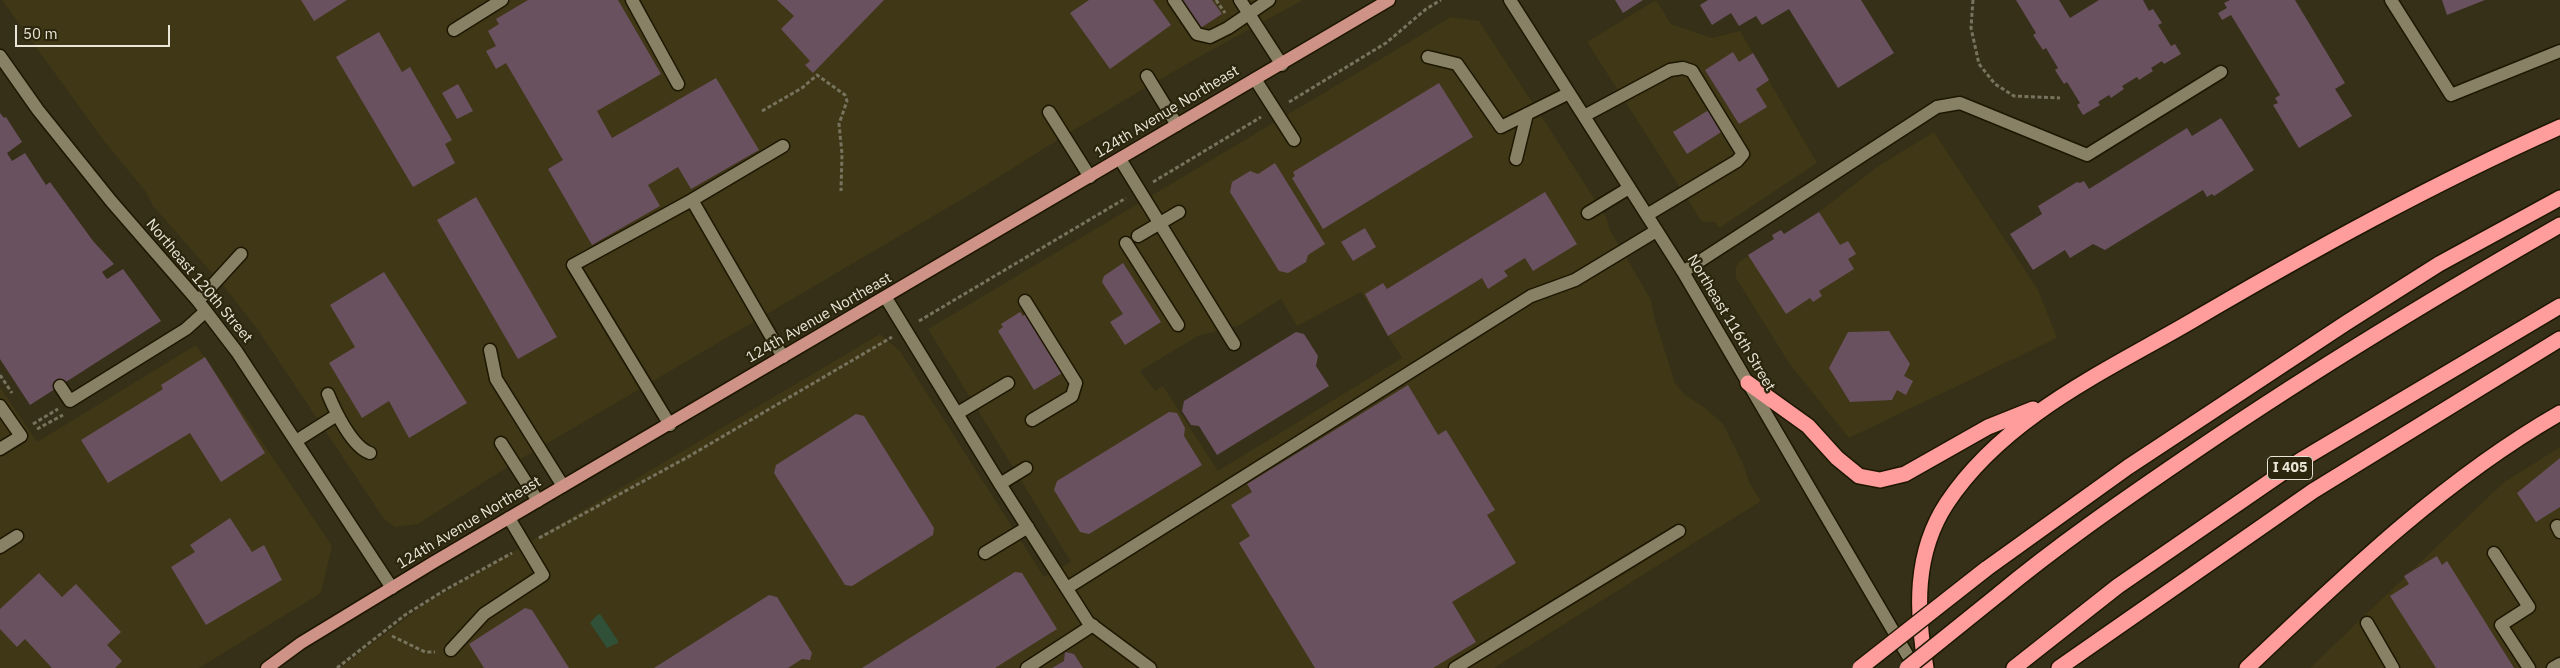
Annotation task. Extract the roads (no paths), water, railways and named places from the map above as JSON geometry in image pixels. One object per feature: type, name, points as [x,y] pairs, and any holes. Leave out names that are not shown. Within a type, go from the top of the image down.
[{"type":"highway","points":[[1926,668],[1919,628],[1919,588],[1924,558],[1946,504],[1972,470],[1993,448],[2019,426],[2057,400],[2382,212],[2501,153],[2560,127]]},
{"type":"highway","points":[[1860,668],[1986,569],[2128,467],[2439,264],[2560,198]]},
{"type":"highway","points":[[1907,668],[1999,594],[2127,497],[2247,415],[2438,296],[2560,225]]},
{"type":"highway","name":"I 405","points":[[2014,668],[2118,586],[2301,460],[2560,306]]},
{"type":"highway","name":"I 405","points":[[2059,668],[2313,491],[2560,338]]},
{"type":"highway","points":[[1748,383],[1808,426],[1837,458],[1859,476],[1880,480],[1905,474],[1988,426],[2057,400]]},
{"type":"highway","points":[[2247,668],[2321,598],[2461,478],[2560,413]]},
{"type":"main road","name":"124th Avenue Northeast","points":[[267,668],[301,644],[509,518],[886,298],[1255,79],[1282,65],[1389,0]]},
{"type":"street","points":[[454,30],[502,0]]},
{"type":"street","points":[[632,0],[678,84]]},
{"type":"street","points":[[1174,0],[1197,34],[1210,38],[1269,0]]},
{"type":"street","points":[[1240,0],[1282,65]]},
{"type":"street","name":"Northeast 116th Street","points":[[1510,0],[1683,272],[1915,668]]},
{"type":"street","points":[[2391,0],[2451,95],[2560,51]]},
{"type":"street","points":[[1428,57],[1457,64],[1501,127],[1569,93]]},
{"type":"street","name":"Northeast 120th Street","points":[[1,61],[111,201],[202,306],[237,352],[392,588]]},
{"type":"street","points":[[1584,116],[1670,70],[1683,68],[1692,71],[1743,154],[1737,160],[1647,215]]},
{"type":"street","points":[[1683,272],[1937,107],[1960,103],[2087,155],[2221,72]]},
{"type":"street","points":[[1147,76],[1177,125]]},
{"type":"street","points":[[1255,79],[1294,140]]},
{"type":"street","points":[[1049,112],[1090,177]]},
{"type":"street","points":[[1516,159],[1527,114]]},
{"type":"street","points":[[670,425],[573,265],[692,200],[783,146]]},
{"type":"street","points":[[1120,159],[1234,344]]},
{"type":"street","points":[[1588,214],[1629,188]]},
{"type":"street","points":[[692,200],[783,357]]},
{"type":"street","points":[[1138,236],[1179,212]]},
{"type":"street","points":[[1066,588],[1531,296],[1575,280],[1656,230]]},
{"type":"street","points":[[1126,243],[1178,324]]},
{"type":"street","points":[[60,386],[70,401],[186,329],[241,254]]},
{"type":"street","points":[[886,298],[1000,484],[1088,622],[1150,668]]},
{"type":"street","points":[[1025,301],[1076,383],[1072,396],[1032,420]]},
{"type":"street","points":[[490,350],[496,380],[563,486]]},
{"type":"street","points":[[958,413],[1008,382]]},
{"type":"street","points":[[328,394],[337,415],[362,450],[370,453]]},
{"type":"street","points":[[0,406],[21,436],[0,449]]},
{"type":"street","points":[[296,441],[337,415]]},
{"type":"street","points":[[501,443],[538,501]]},
{"type":"street","points":[[1000,484],[1026,468]]},
{"type":"street","points":[[451,650],[484,614],[543,575],[509,518]]},
{"type":"street","points":[[985,553],[1028,527]]},
{"type":"street","points":[[1454,668],[1678,531]]},
{"type":"street","points":[[0,547],[16,536]]},
{"type":"street","points":[[2494,553],[2529,607],[2501,626],[2529,668]]},
{"type":"street","points":[[2367,623],[2393,668]]},
{"type":"street","points":[[1027,668],[1093,625]]},
{"type":"street","points":[[2553,668],[2560,664]]}]
